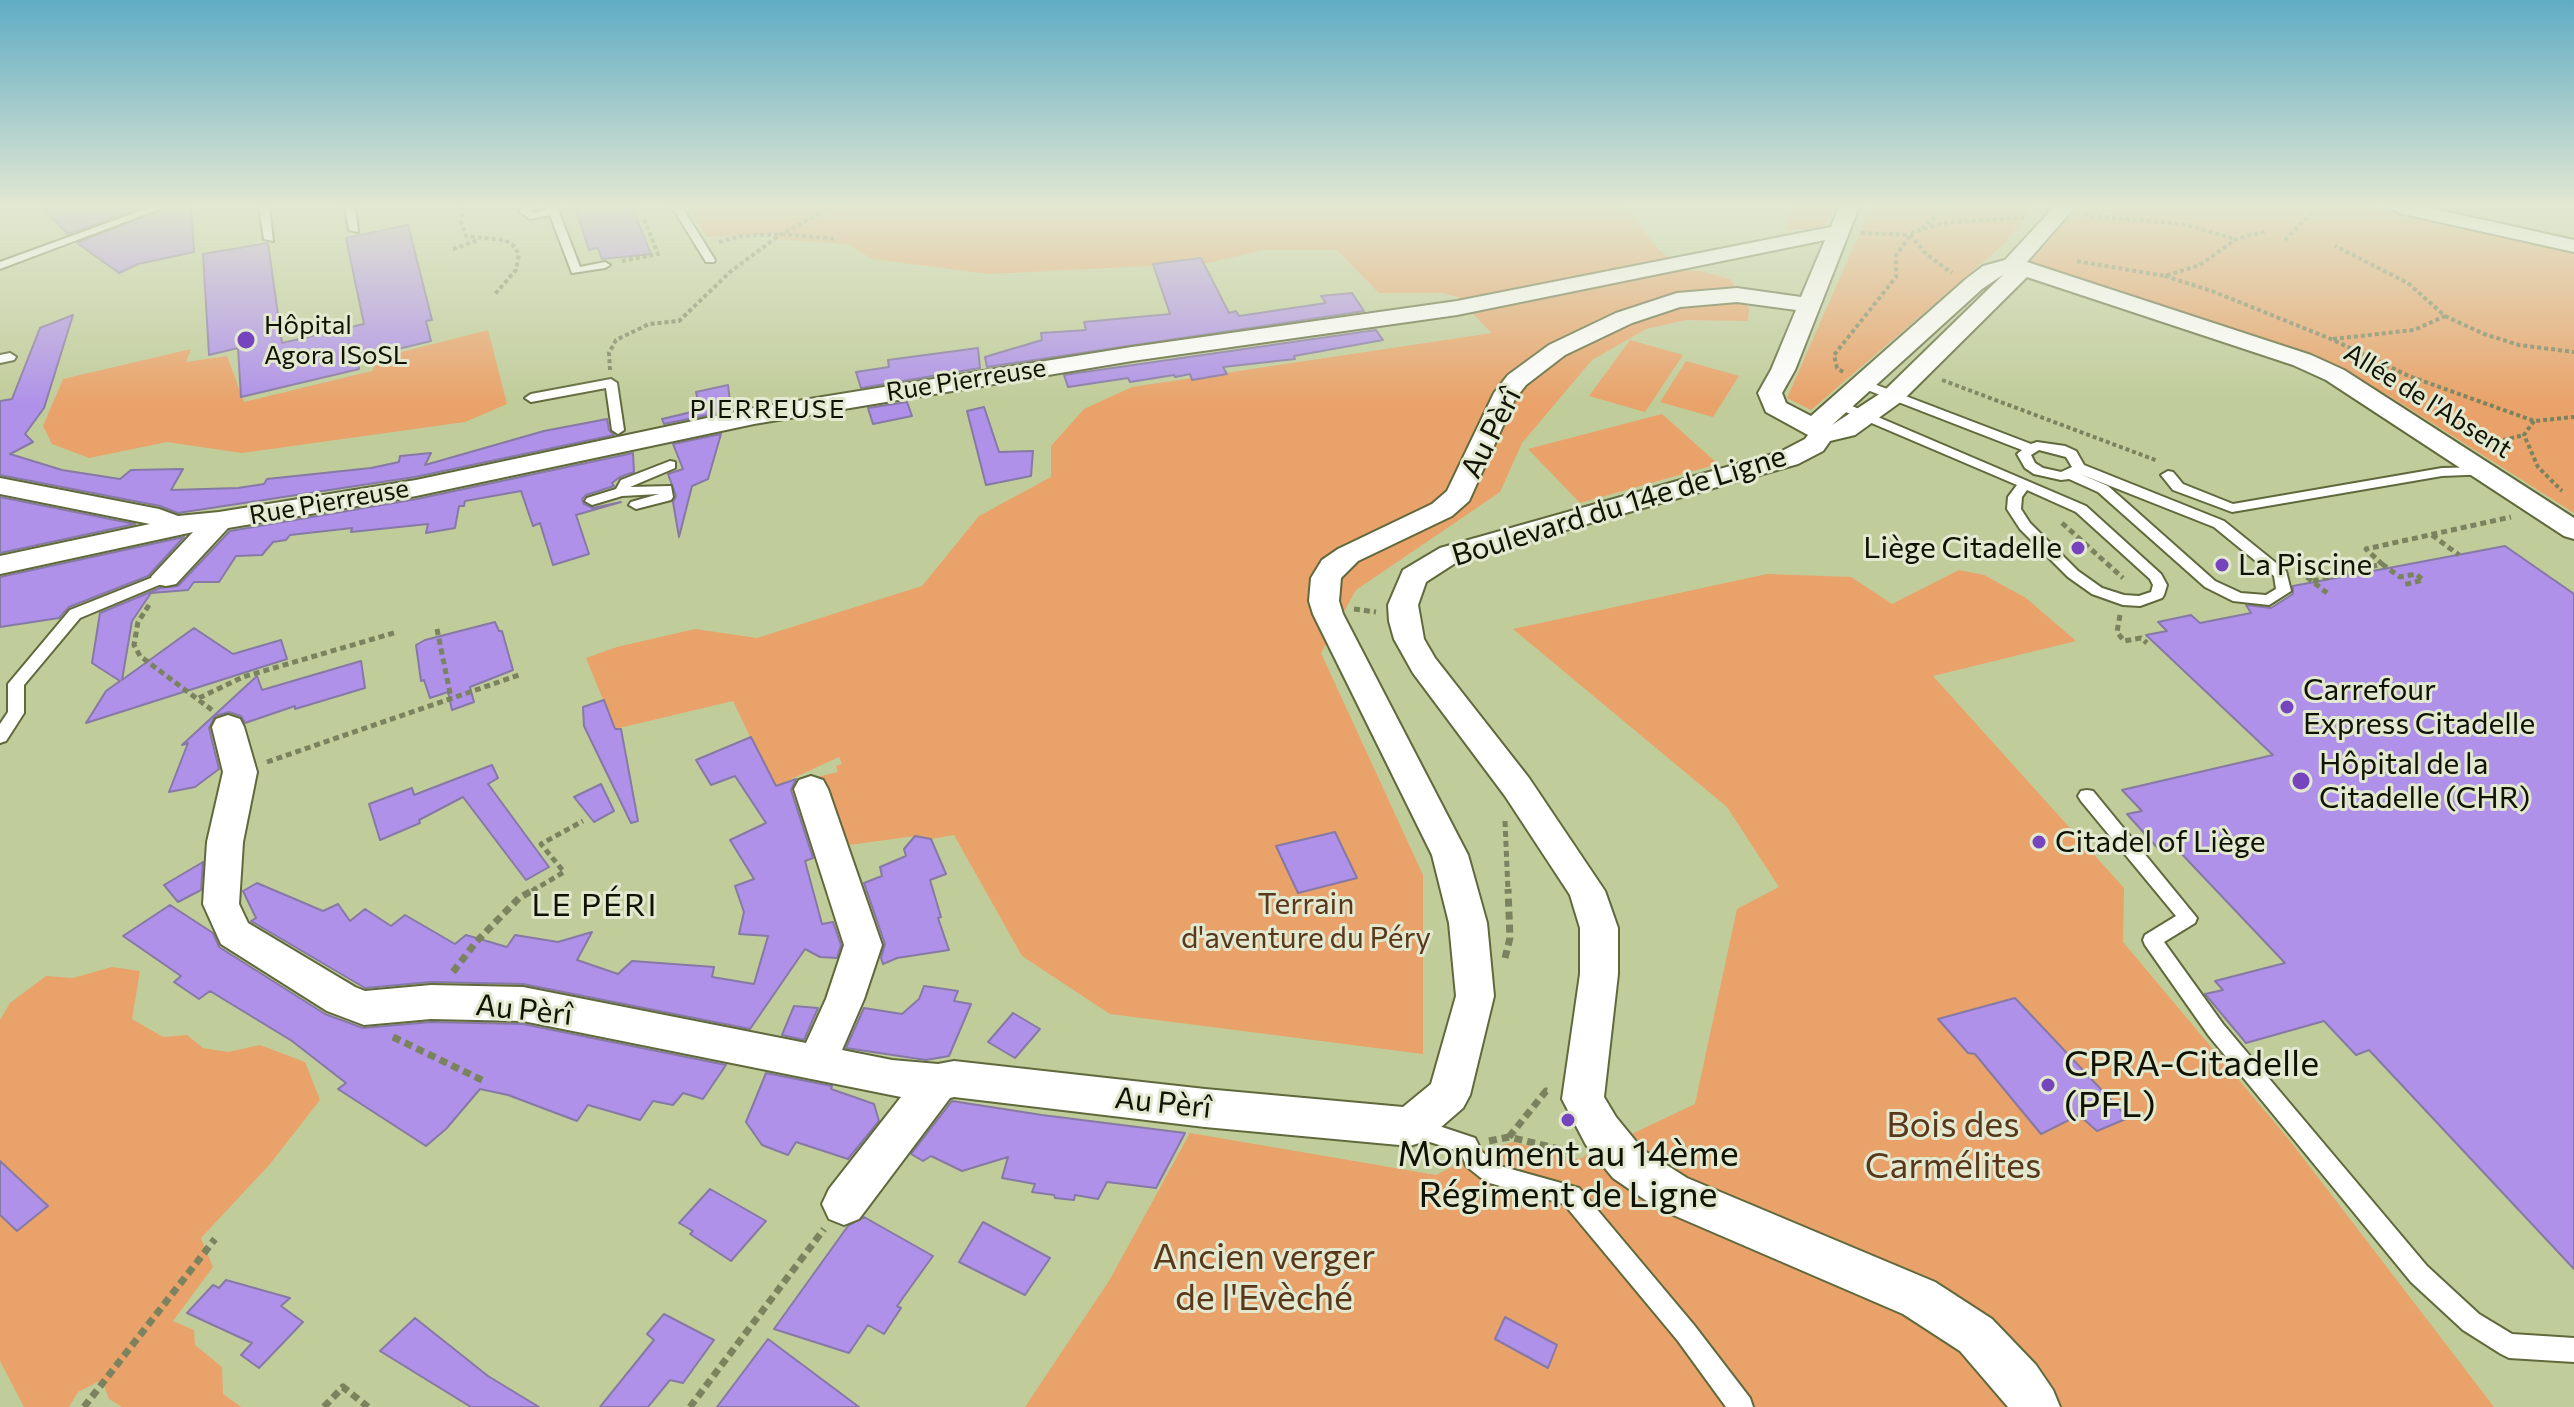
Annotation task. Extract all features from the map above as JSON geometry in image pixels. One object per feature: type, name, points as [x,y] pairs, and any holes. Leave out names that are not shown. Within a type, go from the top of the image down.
[{"type":"street","name":"Rue Pierreuse","points":[[0,565],[144,535],[174,525],[219,521],[416,488],[620,460],[754,416],[951,382],[1489,303],[1637,273]]},
{"type":"street","points":[[1821,273],[1783,370],[1770,393],[1775,407],[1819,433],[1840,433],[1891,399],[2017,273]]},
{"type":"street","points":[[1819,433],[1822,418],[1989,273]]},
{"type":"street","name":"Allée de l'Absent","points":[[2067,273],[2302,360],[2355,386],[2574,530]]},
{"type":"street","name":"Au Pèrî","points":[[1324,595],[1326,578],[1332,567],[1348,555],[1442,510],[1459,495],[1503,398],[1517,380],[1548,355],[1624,318],[1677,300],[1737,295],[1807,305]]},
{"type":"street","name":"Boulevard du 14e de Ligne","points":[[1404,614],[1406,591],[1413,577],[1450,554],[1789,458],[1814,445],[1819,433]]},
{"type":"street","points":[[0,486],[159,517],[174,525]]},
{"type":"street","points":[[166,577],[219,521]]},
{"type":"street","points":[[1324,595],[1328,614],[1450,855],[1468,923],[1475,996],[1449,1095],[1410,1127]]},
{"type":"street","points":[[1404,614],[1409,639],[1424,665],[1517,787],[1587,891],[1599,928],[1592,1115],[1628,1164],[1672,1193],[1919,1298],[1976,1335],[2019,1382],[2036,1407]]},
{"type":"street","points":[[228,727],[240,772],[225,842],[221,904],[234,933],[341,999],[364,1008]]},
{"type":"street","points":[[811,789],[863,945],[845,999],[817,1062]]},
{"type":"street","name":"Au Pèrî","points":[[364,1008],[431,1002],[523,1004],[892,1078],[938,1082],[954,1079],[1205,1108],[1410,1127]]},
{"type":"street","points":[[844,1204],[938,1082]]},
{"type":"lane","points":[[531,398],[611,383],[620,460],[592,501]]},
{"type":"lane","points":[[1861,383],[1891,399],[2026,451],[2047,446],[2060,449],[2076,459],[2075,471]]},
{"type":"lane","points":[[1838,404],[1866,417],[2025,484],[2081,509],[2156,577],[2160,585],[2157,595],[2140,601],[2123,600],[2097,591],[2073,574],[2025,526],[2014,509],[2015,497],[2025,484]]},
{"type":"lane","points":[[2026,451],[2030,465],[2039,471],[2075,471],[2219,524],[2281,574],[2284,591],[2269,600],[2238,598],[2210,584],[2103,489],[2075,471]]},
{"type":"lane","points":[[620,460],[670,465]]},
{"type":"lane","points":[[620,460],[666,489],[666,497],[636,505]]},
{"type":"lane","points":[[2160,500],[2173,481],[2232,508],[2442,472],[2485,471]]},
{"type":"lane","points":[[2219,524],[2232,508]]},
{"type":"lane","points":[[0,737],[16,713],[16,684],[75,614],[166,577]]},
{"type":"lane","points":[[2087,796],[2188,918],[2152,940],[2216,1030],[2419,1274],[2471,1322],[2509,1346],[2574,1350]]},
{"type":"lane","points":[[1410,1127],[1468,1145],[1474,1159],[1494,1175],[1571,1195],[1686,1333],[1741,1407]]},
{"type":"path","points":[[495,294],[514,273]]},
{"type":"path","points":[[611,383],[609,353],[616,340],[649,324],[679,321],[729,273]]},
{"type":"path","points":[[1861,383],[1837,368],[1834,355],[1896,277],[1896,273]]},
{"type":"path","points":[[1951,273],[1974,284]]},
{"type":"path","points":[[2139,273],[2165,276],[2212,291],[2331,339],[2409,376],[2534,421],[2574,417]]},
{"type":"path","points":[[2165,276],[2176,273]]},
{"type":"path","points":[[2388,273],[2408,283],[2445,316],[2484,334],[2519,345],[2574,352]]},
{"type":"path","points":[[2302,360],[2331,339],[2414,330],[2445,316]]},
{"type":"path","points":[[2455,452],[2524,435],[2534,421]]},
{"type":"path","points":[[2403,585],[2423,580],[2416,574],[2400,577],[2366,549],[2570,502],[2538,467],[2524,435]]},
{"type":"path","points":[[2431,534],[2459,555]]},
{"type":"path","points":[[2312,581],[2382,564]]},
{"type":"path","points":[[166,577],[138,622],[134,645],[140,656],[199,698],[228,727]]},
{"type":"path","points":[[1324,595],[1356,610],[1404,614]]},
{"type":"path","points":[[437,629],[451,698]]},
{"type":"path","points":[[199,698],[243,677],[397,632]]},
{"type":"path","points":[[2117,632],[2124,641],[2141,638],[2147,643]]},
{"type":"path","points":[[240,772],[522,674]]},
{"type":"path","points":[[1475,996],[1499,983],[1510,938],[1505,817],[1517,787]]},
{"type":"path","points":[[431,1002],[476,942],[519,898],[564,872],[541,844],[583,821]]},
{"type":"path","points":[[364,1008],[370,1026],[486,1082]]},
{"type":"path","points":[[1546,1091],[1592,1115],[1575,1154],[1509,1137],[1546,1091]]},
{"type":"path","points":[[690,1407],[844,1204]]},
{"type":"path","points":[[84,1407],[215,1239]]},
{"type":"path","points":[[324,1407],[343,1387],[368,1407]]},
{"type":"green space","points":[[1359,273],[1600,273],[1465,299],[1443,293],[1379,293]]},
{"type":"green space","name":"Terrain d'aventure du Péry","points":[[1656,273],[1706,273],[1730,279],[1749,309],[1748,321],[1686,320],[1646,329],[1592,360],[1522,443],[1500,492],[1356,590],[1321,653],[1423,875],[1423,1054],[1110,1014],[1022,956],[954,835],[931,839],[915,836],[827,848],[816,781],[817,777],[838,772],[836,766],[842,764],[839,757],[774,787],[733,701],[615,729],[586,658],[617,647],[695,629],[757,638],[922,586],[979,516],[1051,477],[1051,446],[1084,409],[1132,387],[1492,333],[1471,312]]},
{"type":"green space","points":[[1842,273],[1971,273],[1811,410],[1787,398]]},
{"type":"green space","points":[[2053,273],[2574,273],[2574,513],[2388,395]]},
{"type":"green space","points":[[488,330],[507,404],[465,422],[242,453],[167,442],[89,458],[52,444],[43,426],[63,379],[191,349],[186,362],[227,356],[244,402],[372,371],[378,358]]},
{"type":"green space","points":[[1630,340],[1683,355],[1645,412],[1589,396]]},
{"type":"green space","points":[[1686,361],[1739,376],[1713,417],[1660,402]]},
{"type":"green space","points":[[1662,414],[1718,464],[1580,503],[1528,449]]},
{"type":"green space","name":"Bois des Carmélites","points":[[1959,570],[1984,575],[2026,598],[2076,641],[1933,676],[2124,888],[2123,942],[2291,1142],[2494,1407],[1025,1407],[1109,1281],[1190,1133],[1436,1175],[1485,1150],[1513,1142],[1579,1159],[1695,1104],[1737,909],[1779,887],[1727,807],[1513,629],[1767,574],[1851,577],[1892,604]]},
{"type":"green space","points":[[112,967],[140,971],[132,1019],[163,1037],[187,1035],[203,1048],[228,1052],[260,1045],[305,1062],[320,1100],[270,1164],[201,1238],[213,1267],[173,1321],[194,1330],[195,1345],[222,1367],[223,1394],[241,1407],[122,1407],[109,1399],[102,1380],[78,1392],[69,1407],[24,1407],[0,1361],[0,1020],[10,1003],[46,976],[73,978]]},
{"type":"building","points":[[204,273],[272,273],[282,343],[364,324],[353,273],[420,273],[432,320],[426,321],[431,341],[357,359],[359,369],[241,397],[238,348],[209,355]]},
{"type":"building","points":[[1156,273],[1208,273],[1229,313],[1236,311],[1239,316],[1326,303],[1321,296],[1352,293],[1364,311],[987,367],[985,357],[1042,340],[1041,333],[1086,330],[1084,322],[1170,314]]},
{"type":"building","points":[[73,315],[44,408],[25,434],[33,442],[10,454],[62,470],[120,479],[131,470],[183,469],[171,490],[238,488],[264,484],[267,479],[371,468],[399,462],[400,456],[431,453],[425,465],[544,431],[607,419],[609,430],[614,435],[415,477],[178,513],[160,506],[0,475],[0,401],[12,399],[40,328]]},
{"type":"building","points":[[1376,330],[1383,340],[1294,356],[1295,359],[1223,367],[1227,374],[1192,380],[1190,374],[1130,382],[1128,378],[1068,387],[1064,375]]},
{"type":"building","points":[[978,348],[980,368],[861,388],[856,372],[889,367],[888,360]]},
{"type":"building","points":[[728,385],[731,410],[664,424],[662,419],[700,410],[696,392]]},
{"type":"building","points":[[907,402],[912,416],[873,424],[868,408]]},
{"type":"building","points":[[984,407],[999,452],[1033,451],[1031,476],[986,485],[967,411]]},
{"type":"building","points":[[721,434],[708,479],[692,486],[679,537],[673,502],[676,496],[668,474],[683,469],[673,444]]},
{"type":"building","points":[[633,453],[634,472],[620,477],[612,483],[614,486],[582,499],[584,504],[593,508],[621,502],[576,515],[589,554],[553,565],[540,523],[533,526],[521,491],[465,501],[464,506],[459,506],[455,528],[426,533],[428,524],[290,535],[286,540],[273,542],[262,555],[236,556],[219,582],[194,582],[188,590],[151,593],[132,621],[122,680],[194,628],[233,654],[281,640],[287,659],[86,723],[106,691],[120,681],[92,663],[100,613],[160,588],[178,586],[230,531],[417,499]]},
{"type":"building","points":[[0,497],[135,524],[0,553]]},
{"type":"building","points":[[184,537],[148,576],[69,607],[59,618],[0,627],[0,577]]},
{"type":"building","points":[[2505,546],[2574,594],[2574,1269],[2369,1050],[2356,1055],[2324,1021],[2246,1043],[2205,994],[2223,990],[2215,981],[2285,963],[2177,849],[2162,853],[2127,814],[2142,811],[2122,790],[2273,755],[2146,635],[2167,631],[2158,622],[2191,615],[2200,623],[2251,613],[2246,605],[2271,608],[2293,594],[2293,586]]},
{"type":"building","points":[[495,622],[502,631],[513,670],[470,687],[474,702],[452,710],[448,692],[430,698],[424,680],[421,681],[416,645]]},
{"type":"building","points":[[361,661],[365,688],[245,723],[241,716],[229,712],[215,716],[209,728],[219,769],[195,787],[169,792],[188,743],[182,745],[257,676],[262,690]]},
{"type":"building","points":[[604,700],[615,729],[621,729],[638,821],[631,823],[584,726],[583,707]]},
{"type":"building","points":[[751,737],[776,786],[796,779],[791,790],[813,858],[805,861],[822,924],[833,922],[841,945],[837,958],[820,957],[805,949],[750,1029],[523,984],[431,982],[365,988],[251,921],[256,918],[243,891],[257,883],[323,911],[338,904],[350,921],[365,909],[391,926],[405,915],[455,944],[466,935],[507,947],[515,935],[558,942],[592,932],[577,960],[618,974],[632,961],[714,967],[712,977],[754,984],[768,936],[739,934],[744,912],[735,886],[754,879],[730,840],[766,823],[735,776],[711,785],[696,760]]},
{"type":"building","points":[[492,765],[498,778],[488,784],[549,867],[526,880],[463,797],[419,820],[420,823],[380,840],[369,804],[412,788],[414,795]]},
{"type":"building","points":[[601,784],[614,811],[594,822],[574,797]]},
{"type":"building","points":[[1335,832],[1357,878],[1298,893],[1276,846]]},
{"type":"building","points":[[915,836],[931,839],[946,874],[930,880],[949,950],[897,958],[883,964],[881,958],[885,944],[864,883],[882,876],[880,867],[906,856],[904,849]]},
{"type":"building","points":[[203,862],[201,890],[178,902],[164,885]]},
{"type":"building","points":[[170,905],[213,933],[219,947],[325,1014],[363,1028],[431,1022],[523,1024],[726,1065],[703,1099],[683,1093],[673,1105],[653,1101],[640,1120],[588,1105],[577,1121],[508,1095],[480,1089],[446,1129],[426,1146],[338,1089],[346,1083],[292,1041],[210,991],[199,999],[174,982],[181,976],[123,936]]},
{"type":"building","points":[[924,986],[958,991],[954,1001],[971,1004],[949,1056],[926,1060],[846,1048],[864,1008],[902,1014],[919,999]]},
{"type":"building","name":"CPRA-Citadelle (PFL)","points":[[2015,998],[2128,1118],[2097,1131],[2079,1115],[2041,1134],[1975,1054],[1968,1053],[1938,1019]]},
{"type":"building","points":[[794,1006],[818,1008],[804,1040],[782,1035]]},
{"type":"building","points":[[1013,1013],[1040,1029],[1015,1058],[988,1042]]},
{"type":"building","points":[[766,1073],[832,1086],[831,1089],[874,1104],[879,1121],[848,1159],[796,1142],[788,1155],[762,1145],[746,1122]]},
{"type":"building","points":[[952,1101],[1185,1133],[1156,1188],[1107,1182],[1098,1199],[1075,1195],[1074,1200],[1055,1198],[1054,1195],[1032,1192],[1035,1184],[1002,1178],[1008,1157],[962,1171],[931,1156],[923,1161],[911,1154]]},
{"type":"building","points":[[0,1161],[48,1206],[17,1231],[0,1215]]},
{"type":"building","points":[[710,1189],[766,1221],[731,1261],[679,1223]]},
{"type":"building","points":[[864,1217],[933,1256],[897,1306],[901,1308],[884,1334],[868,1325],[849,1353],[774,1329],[848,1226]]},
{"type":"building","points":[[983,1222],[1050,1258],[1025,1295],[959,1262]]},
{"type":"building","points":[[226,1280],[290,1298],[281,1306],[303,1322],[259,1368],[241,1355],[252,1343],[187,1313],[213,1285],[219,1288]]},
{"type":"building","points":[[664,1314],[714,1340],[683,1383],[670,1380],[648,1407],[600,1407],[654,1340],[647,1334]]},
{"type":"building","points":[[1505,1317],[1557,1345],[1548,1368],[1495,1339]]},
{"type":"building","points":[[415,1318],[488,1376],[539,1407],[471,1407],[380,1351]]},
{"type":"building","points":[[768,1339],[859,1407],[717,1407]]},
{"type":"place","name":"Hôpital Agora ISoSL","points":[[246,340]]},
{"type":"place","name":"Liège Citadelle","points":[[2078,548]]},
{"type":"place","name":"La Piscine","points":[[2222,565]]},
{"type":"place","name":"Carrefour Express Citadelle","points":[[2287,707]]},
{"type":"place","name":"Hôpital de la Citadelle (CHR)","points":[[2301,781]]},
{"type":"place","name":"Citadel of Liège","points":[[2039,842]]},
{"type":"place","name":"CPRA-Citadelle (PFL)","points":[[2048,1085]]},
{"type":"place","name":"Monument au 14ème Régiment de Ligne","points":[[1568,1120]]},
{"type":"district","name":"PIERREUSE","points":[[768,409]]},
{"type":"district","name":"LE PÉRI","points":[[595,905]]},
{"type":"park label","name":"Ancien verger de l'Evèché","points":[[1264,1278]]}]
